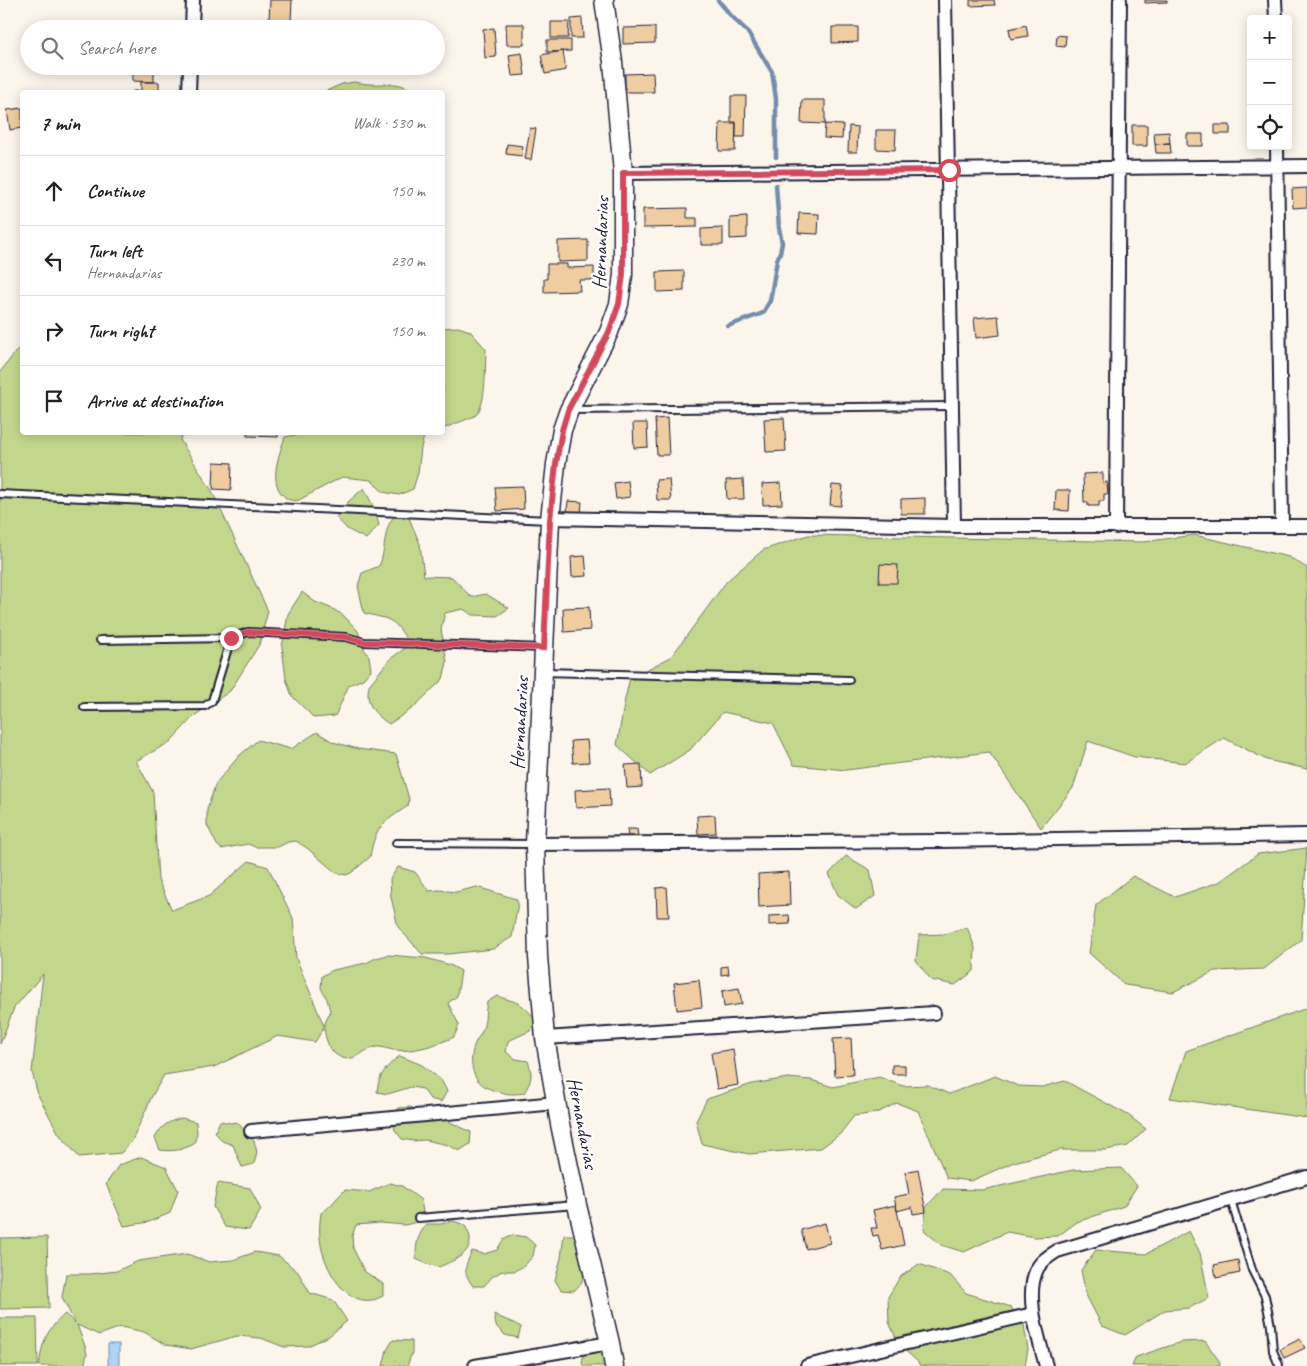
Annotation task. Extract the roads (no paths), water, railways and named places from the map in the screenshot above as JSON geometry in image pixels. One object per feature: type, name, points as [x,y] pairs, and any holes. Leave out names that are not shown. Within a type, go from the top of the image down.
[{"type":"street","points":[[192,20],[193,0]]},
{"type":"street","name":"Hernandarias","points":[[604,0],[613,62],[623,173],[623,275],[619,304],[609,332],[568,410],[559,447],[550,519],[535,844],[538,957],[545,1038],[577,1205],[614,1366]]},
{"type":"street","points":[[945,0],[954,526]]},
{"type":"street","points":[[1116,527],[1120,0]]},
{"type":"street","points":[[1275,0],[1276,15]]},
{"type":"street","points":[[189,90],[190,75]]},
{"type":"street","points":[[1277,150],[1282,526]]},
{"type":"street","points":[[623,173],[1307,166]]},
{"type":"street","points":[[550,519],[954,526],[1307,526]]},
{"type":"street","points":[[535,844],[941,842],[1307,835]]},
{"type":"street","points":[[545,1038],[934,1013]]},
{"type":"street","points":[[251,1131],[556,1103]]},
{"type":"street","points":[[1046,1366],[1032,1304],[1033,1279],[1037,1268],[1049,1255],[1057,1251],[1307,1177]]},
{"type":"street","points":[[807,1366],[838,1363],[1033,1314]]},
{"type":"street","points":[[476,1366],[610,1343]]},
{"type":"lane","points":[[568,410],[953,406]]},
{"type":"lane","points":[[0,494],[550,519]]},
{"type":"lane","points":[[100,640],[231,638],[248,632],[346,637],[364,642],[544,648]]},
{"type":"lane","points":[[84,707],[205,706],[212,701],[231,638]]},
{"type":"lane","points":[[543,672],[849,680]]},
{"type":"lane","points":[[396,844],[535,844]]},
{"type":"lane","points":[[1231,1200],[1252,1270],[1265,1296],[1271,1326],[1273,1351],[1279,1365]]},
{"type":"lane","points":[[418,1218],[577,1205]]},
{"type":"water","points":[[108,1344],[119,1344],[119,1366],[108,1366]]},
{"type":"waterway","points":[[718,0],[747,31],[772,72],[776,99],[776,157]]},
{"type":"waterway","points":[[728,326],[763,313],[770,301],[782,243],[776,185]]}]
